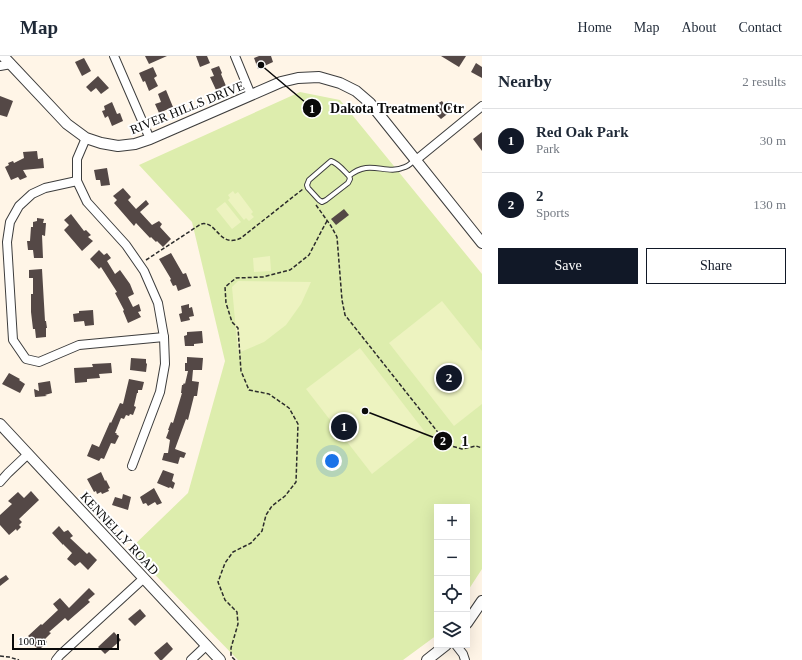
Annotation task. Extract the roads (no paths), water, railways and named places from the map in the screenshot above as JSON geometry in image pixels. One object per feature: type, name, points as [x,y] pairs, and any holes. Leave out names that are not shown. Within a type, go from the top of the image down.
[{"type":"street","name":"RIVER HILLS DRIVE","points":[[3,56],[67,124],[86,138],[102,144],[118,146],[135,144],[150,139],[281,82],[298,78],[319,78],[340,83],[356,91],[370,102],[482,243]]},
{"type":"street","points":[[114,56],[150,139]]},
{"type":"street","points":[[235,56],[251,95]]},
{"type":"street","points":[[0,66],[11,64]]},
{"type":"street","points":[[416,160],[482,106]]},
{"type":"street","points":[[86,138],[77,159],[78,181],[87,202],[126,245],[144,271],[158,304],[164,337],[165,364],[160,392],[132,466]]},
{"type":"street","points":[[78,181],[45,188],[32,194],[19,206],[10,222],[7,242],[13,340],[26,359],[39,362],[79,345],[164,337]]},
{"type":"street","name":"KENNELLY ROAD","points":[[0,424],[220,660]]},
{"type":"street","points":[[0,482],[28,454]]},
{"type":"street","points":[[56,660],[144,578]]},
{"type":"street","points":[[470,619],[482,601]]},
{"type":"street","points":[[191,660],[207,646]]},
{"type":"street","points":[[427,660],[442,648]]},
{"type":"street","points":[[458,648],[466,660]]},
{"type":"lane","points":[[348,176],[357,170],[368,167],[392,170],[399,169],[406,167],[416,160]]},
{"type":"lane","points":[[331,161],[337,164],[348,176],[350,179],[348,183],[322,202],[308,188],[307,185],[309,180],[331,161]]},
{"type":"place","name":"Dakota Treatment Ctr","points":[[261,65]]},
{"type":"place","name":"2","points":[[449,378]]},
{"type":"place","name":"1","points":[[365,411]]},
{"type":"place","name":"Red Oak Park","points":[[344,427]]}]
